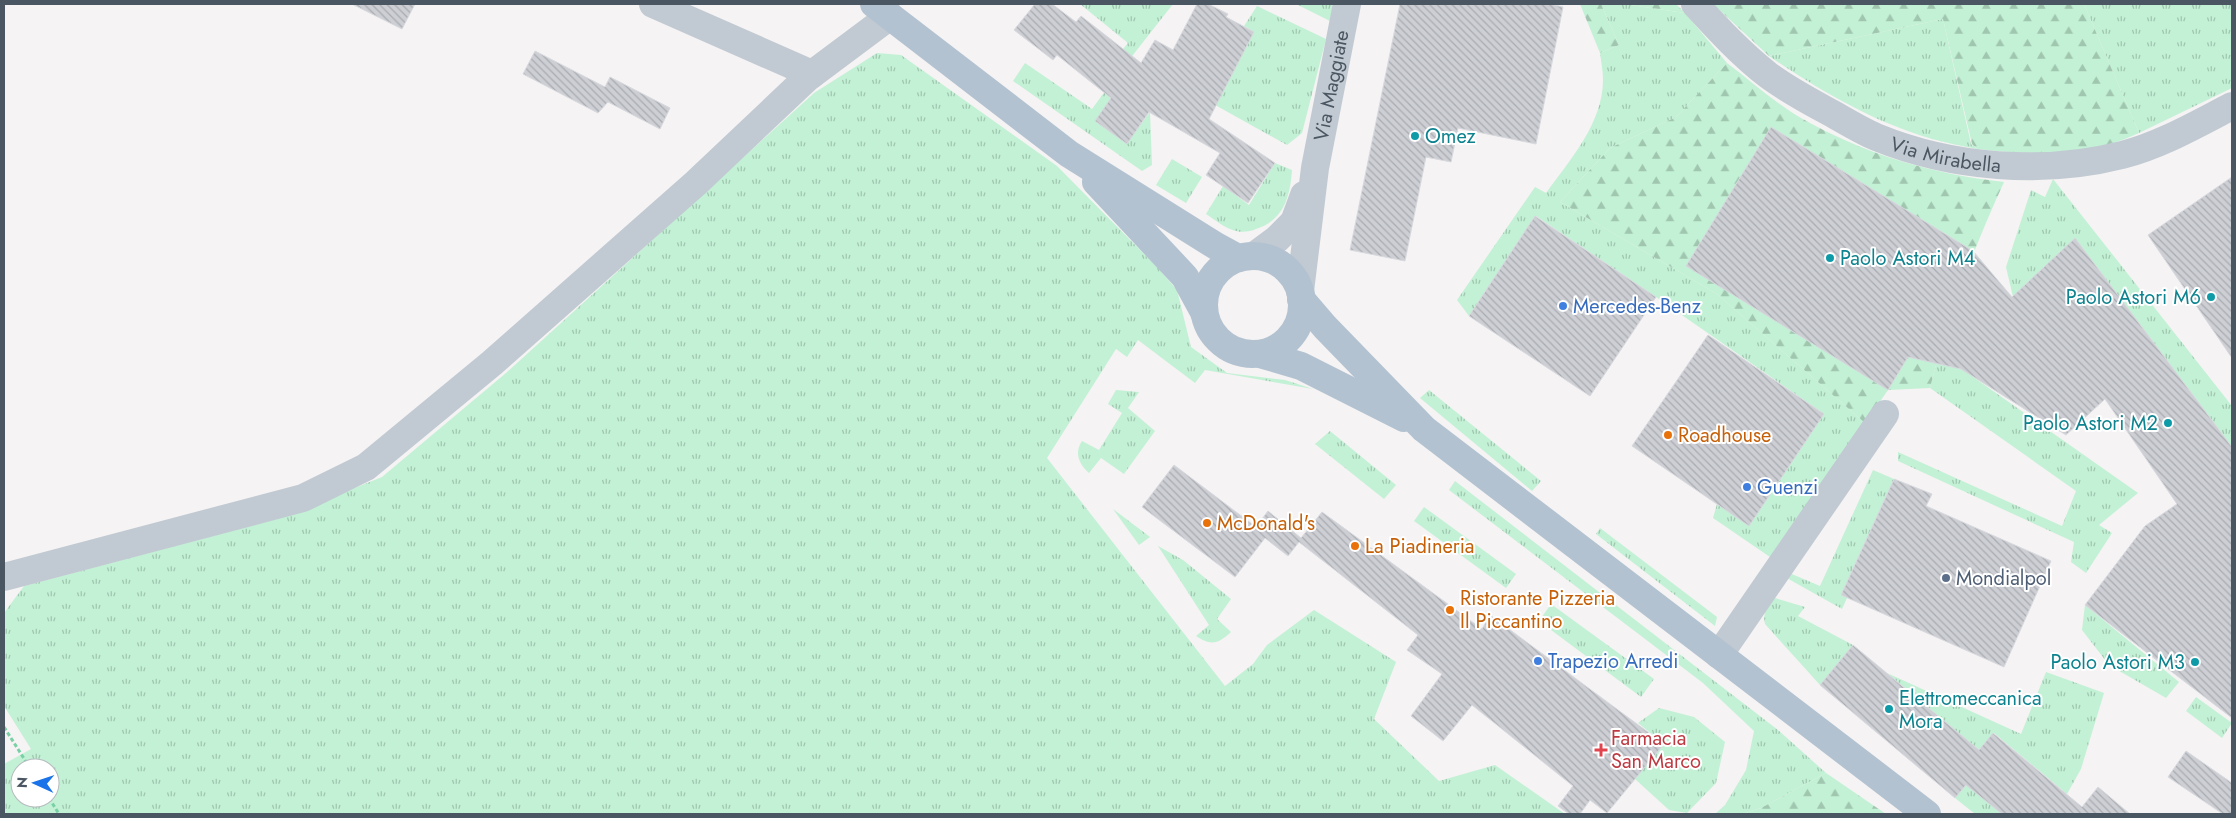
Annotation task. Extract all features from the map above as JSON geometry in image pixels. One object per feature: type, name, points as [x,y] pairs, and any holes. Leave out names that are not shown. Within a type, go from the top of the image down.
[{"type":"main road","points":[[882,10],[1069,154],[1216,246],[1246,257],[1269,259],[1282,266],[1293,277],[1301,295],[1325,327],[1424,429],[1927,814]]},
{"type":"main road","points":[[1069,154],[1185,277],[1204,312],[1209,327],[1223,345],[1237,352],[1260,354],[1301,366],[1424,429]]},
{"type":"main road","points":[[1204,312],[1206,290],[1214,276],[1225,265],[1246,257]]},
{"type":"main road","points":[[1260,354],[1275,350],[1292,335],[1300,321],[1301,295]]},
{"type":"street","points":[[653,4],[812,74]]},
{"type":"street","name":"Via Maggiate","points":[[1301,295],[1315,168],[1348,4]]},
{"type":"street","name":"Via Mirabella","points":[[1695,4],[1738,49],[1769,76],[1805,100],[1876,136],[1917,151],[1967,162],[2018,167],[2122,155],[2171,137],[2232,106]]},
{"type":"street","points":[[4,578],[303,498],[366,467],[507,350],[696,183],[882,10]]},
{"type":"street","name":"Via Maggiate","points":[[1246,257],[1277,239],[1294,222],[1315,168]]},
{"type":"street","points":[[1719,656],[1885,414]]},
{"type":"path","points":[[4,727],[24,758]]},
{"type":"green space","points":[[1080,4],[1173,4],[1118,74],[1127,143],[1150,112],[1152,165],[1142,171],[1013,81],[1025,63],[1092,109],[1117,75],[1101,76],[1128,43]]},
{"type":"green space","points":[[1296,4],[1333,4],[1330,21]]},
{"type":"green space","points":[[1580,4],[1601,4],[1619,45],[1600,53]]},
{"type":"green space","points":[[1601,4],[1624,4],[1685,13],[1727,63],[1676,117],[1610,148],[1560,202],[1717,294],[1865,423],[1770,557],[1713,518],[1717,504],[1749,525],[1824,414],[1536,216],[1469,316],[1457,300],[1535,187],[1546,193],[1575,154],[1591,126],[1602,96],[1603,77],[1600,53],[1619,45]]},
{"type":"green space","points":[[1624,4],[1676,4],[1685,13]]},
{"type":"green space","points":[[1713,4],[2084,4],[2139,133],[2099,147],[2059,153],[2018,153],[1977,149],[1972,144],[1943,19],[1769,56]]},
{"type":"green space","points":[[2084,4],[2232,4],[2232,88],[2139,133]]},
{"type":"green space","points":[[1257,6],[1326,39],[1302,133],[1287,145],[1174,82],[1254,32],[1244,26]]},
{"type":"green space","points":[[1943,19],[1971,144],[1977,149],[1932,139],[1889,124],[1827,93],[1769,56]]},
{"type":"green space","points":[[877,53],[901,55],[1057,166],[1156,266],[1177,290],[1191,347],[1227,373],[1285,380],[1313,389],[1205,370],[1195,383],[1138,340],[1127,357],[1116,349],[1047,458],[1225,686],[1253,664],[1267,645],[1314,610],[1396,662],[1374,719],[1439,781],[1495,765],[1565,814],[4,814],[4,764],[10,761],[10,808],[60,808],[60,758],[15,758],[31,749],[4,706],[4,613],[24,586],[277,519],[382,477],[506,373],[814,93]]},
{"type":"green space","points":[[1727,63],[1791,112],[1849,142],[1925,168],[2004,182],[1962,284],[1930,388],[1888,390],[1865,423],[1717,294],[1560,202],[1610,148],[1676,117]]},
{"type":"green space","points":[[1172,159],[1202,177],[1186,203],[1156,185]]},
{"type":"green space","points":[[1275,163],[1292,170],[1284,206],[1273,220],[1254,230],[1238,232],[1226,227],[1206,214],[1223,186],[1249,205]]},
{"type":"green space","points":[[2053,179],[2232,406],[2232,447],[2075,239],[2013,297],[2006,267],[2031,190],[2045,197]]},
{"type":"green space","points":[[1939,353],[2138,493],[2099,525],[2112,533],[2086,573],[2071,562],[2074,542],[1898,461],[1898,452],[2062,526],[2076,491],[1930,388]]},
{"type":"green space","points":[[1116,390],[1139,392],[1128,408],[1155,431],[1124,474],[1101,458],[1089,473],[1079,458],[1078,450],[1082,441],[1099,450],[1122,413],[1108,404]]},
{"type":"green space","points":[[1429,390],[1541,481],[1532,491],[1420,398]]},
{"type":"green space","points":[[1330,431],[1396,485],[1384,499],[1315,444]]},
{"type":"green space","points":[[1873,470],[1894,479],[1841,595],[1847,598],[1842,609],[1785,577],[1787,572],[1820,586]]},
{"type":"green space","points":[[1455,481],[1778,730],[1826,773],[1761,808],[1742,814],[1715,814],[1725,805],[1746,770],[1754,731],[1703,683],[1449,490]]},
{"type":"green space","points":[[1424,507],[1516,574],[1506,588],[1414,521]]},
{"type":"green space","points":[[1113,509],[1150,537],[1139,545]]},
{"type":"green space","points":[[1600,528],[1717,617],[1715,626],[1596,534]]},
{"type":"green space","points":[[1158,546],[1183,560],[1231,599],[1217,619],[1231,632],[1222,639],[1210,642],[1196,636],[1209,625]]},
{"type":"green space","points":[[1768,596],[1805,607],[1798,616],[1853,645],[1820,685],[1765,624],[1764,618]]},
{"type":"green space","points":[[1551,604],[1654,679],[1641,697],[1539,621]]},
{"type":"green space","points":[[2085,605],[2179,682],[2166,698],[2109,665],[2082,630]]},
{"type":"green space","points":[[2046,672],[2104,693],[2081,769],[2067,794],[1994,733],[1979,750],[1887,673],[2021,734]]},
{"type":"green space","points":[[2196,697],[2232,723],[2222,738],[2186,711]]},
{"type":"green space","points":[[1659,708],[1694,717],[1725,742],[1716,783],[1687,813],[1669,810],[1635,779],[1664,744],[1638,723]]},
{"type":"green space","points":[[1826,773],[1886,814],[1742,814],[1761,808]]},
{"type":"green space","points":[[1966,785],[2002,814],[1975,814],[1955,798]]},
{"type":"building","points":[[352,4],[415,4],[402,29]]},
{"type":"building","points":[[1035,4],[1052,4],[1076,22],[1081,16],[1141,63],[1155,40],[1173,50],[1197,4],[1208,4],[1228,14],[1226,17],[1254,32],[1209,119],[1275,163],[1248,203],[1206,175],[1220,153],[1149,112],[1127,144],[1095,121],[1111,98],[1057,55],[1053,60],[1014,30]]},
{"type":"building","name":"Omez","points":[[1400,4],[1550,4],[1563,7],[1536,144],[1458,128],[1451,162],[1426,157],[1405,261],[1350,250]]},
{"type":"building","points":[[535,51],[605,87],[610,77],[670,108],[660,129],[608,102],[598,113],[523,74]]},
{"type":"building","points":[[1771,127],[1973,251],[2012,297],[2075,238],[2232,447],[2232,718],[2085,605],[2145,526],[2177,504],[2105,399],[2066,435],[1961,369],[1908,357],[1888,390],[1686,266]]},
{"type":"building","name":"Paolo Astori M6","points":[[2232,177],[2232,358],[2148,235]]},
{"type":"building","name":"Mercedes-Benz","points":[[1535,216],[1656,297],[1590,396],[1469,316]]},
{"type":"building","points":[[1708,335],[1824,414],[1749,526],[1632,446]]},
{"type":"building","points":[[1174,465],[1256,527],[1268,511],[1301,538],[1322,512],[1482,629],[1490,615],[1664,744],[1607,813],[1590,800],[1580,814],[1569,814],[1558,806],[1573,786],[1472,705],[1443,741],[1411,716],[1442,674],[1407,650],[1418,635],[1299,542],[1288,556],[1265,538],[1235,577],[1142,507]]},
{"type":"building","name":"Mondialpol","points":[[1894,479],[1932,494],[1926,506],[2051,561],[2004,667],[1841,595]]},
{"type":"building","name":"Elettromeccanica Mora","points":[[1853,645],[1979,750],[1993,733],[2082,807],[2098,787],[2130,814],[2002,814],[1966,785],[1955,798],[1820,685]]},
{"type":"building","points":[[2186,751],[2232,783],[2232,814],[2223,814],[2168,777]]},
{"type":"place","name":"Omez","points":[[1415,136]]},
{"type":"place","name":"Paolo Astori M4","points":[[1830,258]]},
{"type":"place","name":"Paolo Astori M6","points":[[2211,297]]},
{"type":"place","name":"Mercedes-Benz","points":[[1563,306]]},
{"type":"place","name":"Paolo Astori M2","points":[[2168,423]]},
{"type":"place","name":"Roadhouse","points":[[1668,435]]},
{"type":"place","name":"Guenzi","points":[[1747,487]]},
{"type":"place","name":"McDonald's","points":[[1207,523]]},
{"type":"place","name":"La Piadineria","points":[[1355,546]]},
{"type":"place","name":"Mondialpol","points":[[1946,578]]},
{"type":"place","name":"Ristorante Pizzeria Il Piccantino","points":[[1450,610]]},
{"type":"place","name":"Trapezio Arredi","points":[[1538,661]]},
{"type":"place","name":"Paolo Astori M3","points":[[2195,662]]},
{"type":"place","name":"Elettromeccanica Mora","points":[[1889,709]]},
{"type":"place","name":"Farmacia San Marco","points":[[1601,750]]}]
